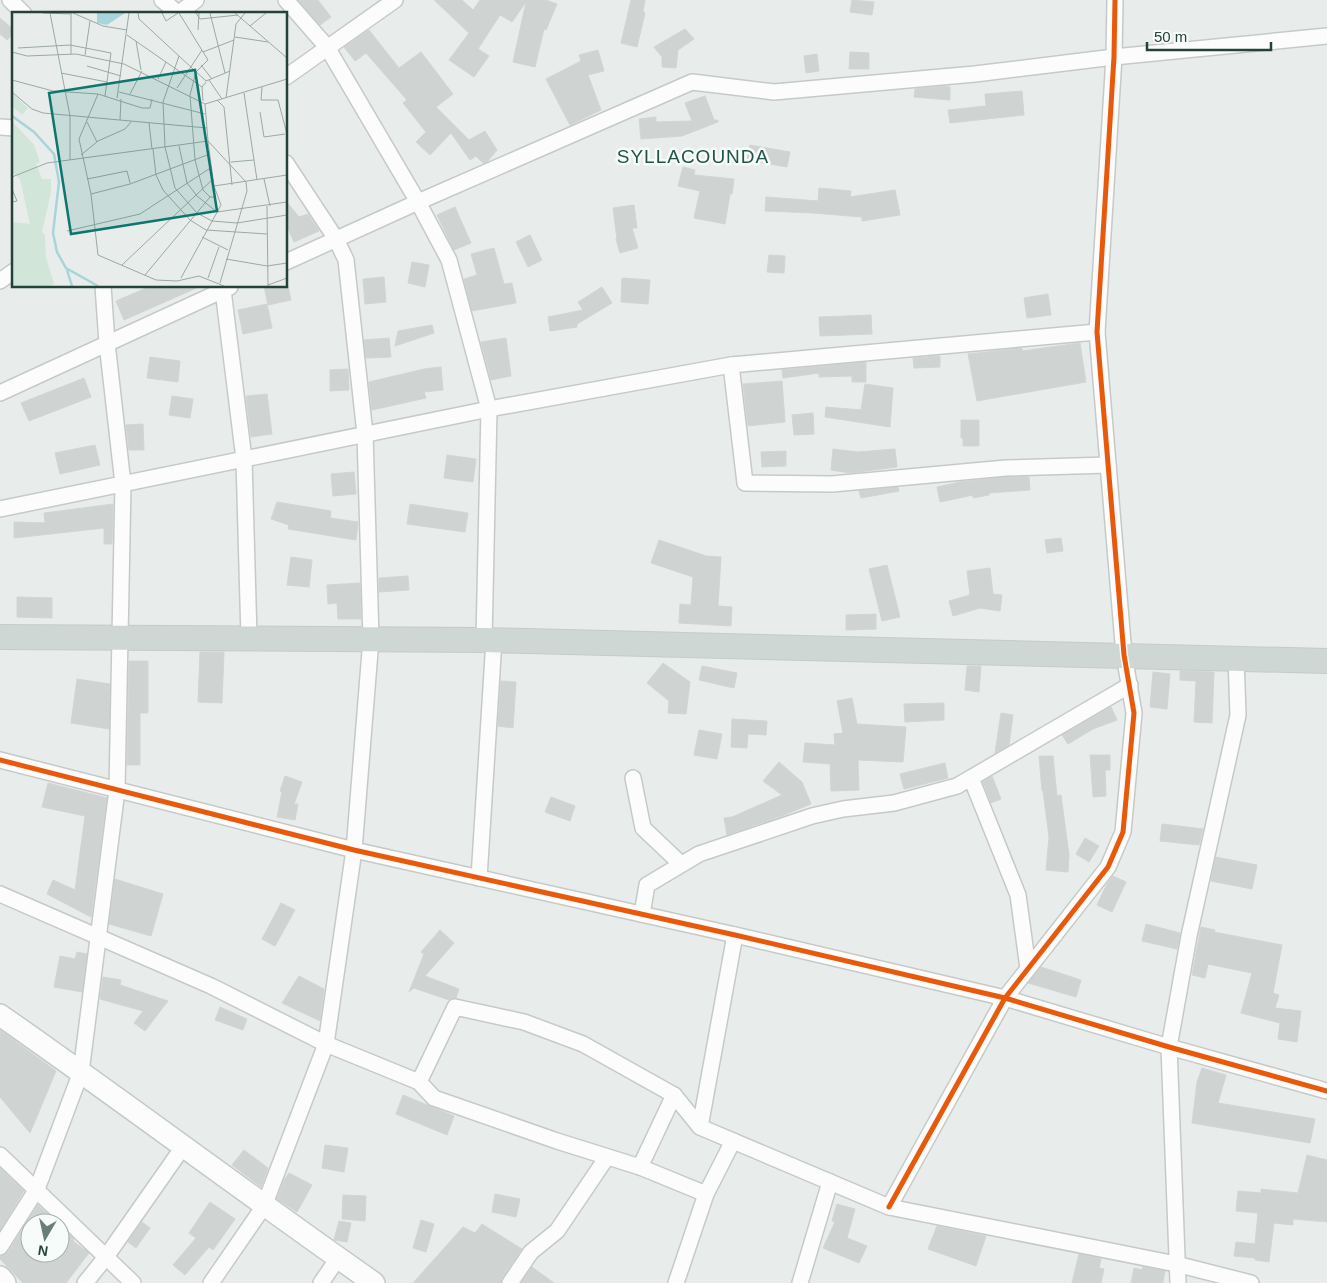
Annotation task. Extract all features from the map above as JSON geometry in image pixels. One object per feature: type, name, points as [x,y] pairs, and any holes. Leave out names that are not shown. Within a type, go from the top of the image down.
[{"type":"main road","points":[[0,636],[489,640],[1236,657],[1260,660],[1327,661]]},
{"type":"street","points":[[10,0],[22,12]]},
{"type":"street","points":[[162,0],[177,12]]},
{"type":"street","points":[[181,12],[196,0]]},
{"type":"street","points":[[286,0],[327,48],[418,202],[449,260],[489,409],[489,640],[479,878]]},
{"type":"street","points":[[288,76],[395,0]]},
{"type":"street","points":[[888,1207],[1005,998],[1108,866],[1123,832],[1134,713],[1124,655],[1097,332],[1114,57],[1115,0]]},
{"type":"street","points":[[288,261],[692,82],[774,92],[974,74],[1114,57],[1327,36]]},
{"type":"street","points":[[211,1283],[264,1206],[326,1044],[354,850],[371,639],[366,434],[346,260],[336,239],[288,166]]},
{"type":"street","points":[[0,281],[12,272]]},
{"type":"street","points":[[0,1247],[37,1189],[81,1072],[117,790],[123,484],[107,343],[103,288]]},
{"type":"street","points":[[0,393],[226,288],[244,459],[249,638]]},
{"type":"street","points":[[0,509],[489,409],[731,365],[1097,332]]},
{"type":"street","points":[[731,365],[744,483],[832,484],[1006,468],[1108,465]]},
{"type":"street","points":[[1178,1283],[1170,1046],[1189,936],[1238,716],[1236,657]]},
{"type":"street","points":[[642,914],[647,885],[699,854],[812,816],[843,809],[894,803],[957,786],[1130,685]]},
{"type":"street","points":[[0,760],[354,850],[735,935],[1005,998],[1327,1091]]},
{"type":"street","points":[[633,778],[643,828],[681,864]]},
{"type":"street","points":[[971,778],[1018,895],[1028,968]]},
{"type":"street","points":[[0,894],[211,986],[326,1044],[419,1082],[434,1098],[640,1167],[706,1194]]},
{"type":"street","points":[[700,1127],[735,935]]},
{"type":"street","points":[[419,1082],[455,1007],[524,1022],[583,1044],[674,1095],[700,1127],[888,1207],[1176,1264],[1250,1283]]},
{"type":"street","points":[[0,1015],[374,1283]]},
{"type":"street","points":[[640,1167],[674,1095]]},
{"type":"street","points":[[676,1283],[706,1194],[733,1140]]},
{"type":"street","points":[[84,1283],[106,1256],[183,1147]]},
{"type":"street","points":[[0,1155],[133,1283]]},
{"type":"street","points":[[510,1283],[531,1252],[557,1231],[607,1156]]},
{"type":"street","points":[[800,1283],[830,1182]]},
{"type":"street","points":[[321,1283],[338,1258]]},
{"type":"street","points":[[0,1277],[5,1283]]},
{"type":"building","points":[[298,0],[318,0],[331,17],[320,25]]},
{"type":"building","points":[[434,0],[462,0],[473,10],[480,0],[546,0],[557,4],[546,30],[544,29],[535,67],[513,62],[526,2],[512,22],[500,15],[478,49],[489,56],[474,77],[449,60],[469,33]]},
{"type":"building","points":[[631,0],[645,0],[643,12],[645,13],[637,47],[621,43]]},
{"type":"building","points":[[852,0],[874,2],[872,15],[850,12]]},
{"type":"building","points":[[0,18],[12,28],[12,35],[7,40],[0,34]]},
{"type":"building","points":[[685,29],[694,39],[678,50],[676,68],[662,67],[662,57],[654,47]]},
{"type":"building","points":[[369,30],[399,68],[421,52],[453,94],[436,107],[469,140],[485,131],[497,150],[487,162],[483,163],[476,156],[470,160],[451,133],[430,155],[416,142],[426,132],[403,103],[407,100],[366,53],[355,61],[344,47]]},
{"type":"building","points":[[598,50],[604,71],[588,75],[601,110],[570,125],[546,79],[581,61],[579,55]]},
{"type":"building","points":[[850,52],[869,53],[869,69],[849,69]]},
{"type":"building","points":[[817,54],[819,71],[806,73],[804,56]]},
{"type":"building","points":[[950,87],[950,100],[914,97],[915,89]]},
{"type":"building","points":[[1022,91],[1024,115],[950,123],[948,110],[986,106],[985,94]]},
{"type":"building","points":[[705,96],[714,120],[718,120],[718,122],[682,136],[641,139],[639,119],[656,117],[656,122],[692,121],[685,103]]},
{"type":"building","points":[[750,145],[790,152],[787,167],[747,160]]},
{"type":"building","points":[[683,167],[695,170],[694,175],[734,179],[725,224],[694,218],[700,191],[678,186]]},
{"type":"building","points":[[819,188],[851,191],[850,197],[895,190],[900,215],[862,221],[862,217],[765,211],[766,197],[818,201]]},
{"type":"building","points":[[288,203],[299,217],[308,214],[319,231],[294,242],[288,228]]},
{"type":"building","points":[[634,205],[637,228],[632,228],[638,248],[620,253],[616,239],[613,208]]},
{"type":"building","points":[[455,207],[471,243],[454,250],[437,215]]},
{"type":"building","points":[[530,235],[542,260],[528,267],[516,242]]},
{"type":"building","points":[[494,248],[504,284],[512,283],[516,303],[472,311],[464,279],[477,275],[471,254]]},
{"type":"building","points":[[769,255],[785,256],[784,273],[767,272]]},
{"type":"building","points":[[412,262],[429,265],[425,287],[408,283]]},
{"type":"building","points":[[384,277],[386,302],[365,304],[363,279]]},
{"type":"building","points":[[622,278],[650,280],[648,304],[621,302]]},
{"type":"building","points":[[288,286],[291,300],[268,305],[264,288],[288,288]]},
{"type":"building","points":[[602,287],[612,303],[577,324],[577,327],[550,331],[548,317],[583,310],[578,302]]},
{"type":"building","points":[[146,288],[196,288],[124,320],[116,301]]},
{"type":"building","points":[[1048,294],[1051,315],[1027,318],[1024,298]]},
{"type":"building","points":[[267,304],[272,328],[243,334],[238,310]]},
{"type":"building","points":[[871,315],[872,334],[820,336],[819,317]]},
{"type":"building","points":[[432,325],[434,333],[395,346],[398,331]]},
{"type":"building","points":[[389,338],[391,357],[366,358],[364,340]]},
{"type":"building","points":[[506,338],[511,376],[491,380],[481,342]]},
{"type":"building","points":[[1080,343],[1086,382],[977,401],[968,354],[1022,348],[1022,351]]},
{"type":"building","points":[[940,356],[940,367],[914,368],[913,358]]},
{"type":"building","points":[[150,357],[180,361],[178,382],[147,378]]},
{"type":"building","points":[[866,362],[866,382],[852,382],[852,376],[819,377],[819,373],[783,378],[782,370]]},
{"type":"building","points":[[441,367],[443,390],[424,392],[426,398],[372,410],[369,382],[424,369]]},
{"type":"building","points":[[348,369],[349,390],[330,391],[330,370]]},
{"type":"building","points":[[84,378],[91,397],[29,421],[21,403]]},
{"type":"building","points":[[782,381],[785,422],[748,426],[743,384]]},
{"type":"building","points":[[865,384],[893,388],[890,427],[825,417],[826,407],[861,410]]},
{"type":"building","points":[[267,394],[272,434],[251,437],[246,396]]},
{"type":"building","points":[[172,396],[193,399],[190,418],[169,415]]},
{"type":"building","points":[[813,413],[814,434],[794,435],[792,415]]},
{"type":"building","points":[[961,420],[979,420],[979,446],[963,446]]},
{"type":"building","points":[[143,424],[144,450],[129,450],[126,425]]},
{"type":"building","points":[[95,445],[100,465],[60,474],[55,453]]},
{"type":"building","points":[[833,449],[858,452],[895,449],[897,467],[850,473],[831,470]]},
{"type":"building","points":[[786,451],[786,466],[762,467],[761,452]]},
{"type":"building","points":[[447,455],[476,459],[473,482],[444,478]]},
{"type":"building","points":[[354,472],[356,494],[333,496],[331,474]]},
{"type":"building","points":[[1007,477],[1029,477],[1030,490],[989,493],[989,495],[973,498],[973,495],[940,502],[937,487],[960,482]]},
{"type":"building","points":[[898,487],[899,491],[861,498],[859,491]]},
{"type":"building","points":[[277,502],[331,511],[330,518],[358,522],[356,540],[288,529],[289,525],[271,519]]},
{"type":"building","points":[[113,504],[112,544],[104,544],[104,528],[14,538],[14,522],[45,523],[44,513]]},
{"type":"building","points":[[410,504],[468,513],[465,532],[407,524]]},
{"type":"building","points":[[1061,538],[1063,551],[1047,553],[1045,540]]},
{"type":"building","points":[[659,540],[706,556],[721,557],[718,606],[732,607],[731,626],[679,623],[680,604],[691,605],[693,577],[651,563]]},
{"type":"building","points":[[291,557],[312,560],[309,587],[287,585]]},
{"type":"building","points":[[887,565],[900,617],[882,621],[869,569]]},
{"type":"building","points":[[990,568],[993,594],[1002,595],[1000,611],[980,608],[953,616],[949,601],[970,595],[967,571]]},
{"type":"building","points":[[408,576],[409,590],[379,592],[379,578]]},
{"type":"building","points":[[360,583],[361,619],[338,619],[337,603],[328,604],[327,585]]},
{"type":"building","points":[[17,597],[52,598],[52,618],[17,617]]},
{"type":"building","points":[[876,614],[876,629],[846,630],[846,615]]},
{"type":"building","points":[[200,652],[224,652],[222,703],[198,702]]},
{"type":"building","points":[[129,661],[148,661],[148,713],[140,713],[140,765],[127,765]]},
{"type":"building","points":[[663,663],[690,682],[686,714],[668,713],[669,701],[647,683]]},
{"type":"building","points":[[702,666],[737,673],[734,688],[699,680]]},
{"type":"building","points":[[967,666],[981,666],[979,692],[965,690]]},
{"type":"building","points":[[1180,671],[1214,672],[1212,723],[1194,722],[1196,681],[1180,680]]},
{"type":"building","points":[[1153,672],[1170,674],[1167,709],[1150,707]]},
{"type":"building","points":[[77,679],[110,684],[109,729],[71,723]]},
{"type":"building","points":[[501,681],[516,682],[513,728],[498,726]]},
{"type":"building","points":[[852,698],[857,724],[906,727],[903,762],[858,760],[859,790],[831,791],[830,764],[803,762],[805,743],[835,745],[834,734],[843,733],[837,701]]},
{"type":"building","points":[[944,703],[944,720],[905,722],[904,704]]},
{"type":"building","points":[[1111,707],[1117,720],[1093,729],[1068,744],[1062,735]]},
{"type":"building","points":[[1001,713],[1013,715],[1009,745],[995,753]]},
{"type":"building","points":[[732,719],[767,721],[766,735],[748,734],[747,748],[731,747]]},
{"type":"building","points":[[699,730],[722,734],[717,759],[694,755]]},
{"type":"building","points":[[1090,755],[1110,755],[1110,770],[1105,770],[1106,796],[1093,797]]},
{"type":"building","points":[[1039,756],[1053,756],[1057,796],[1061,795],[1069,855],[1068,872],[1046,870],[1049,837]]},
{"type":"building","points":[[779,762],[802,782],[811,804],[727,835],[724,818],[732,817],[782,795],[763,781]]},
{"type":"building","points":[[945,763],[948,778],[904,789],[900,774]]},
{"type":"building","points":[[285,776],[302,782],[294,804],[298,804],[295,820],[277,817],[282,792],[280,791]]},
{"type":"building","points":[[992,776],[1001,799],[991,803],[983,782]]},
{"type":"building","points":[[48,783],[107,798],[91,917],[47,894],[53,880],[75,890],[85,816],[42,807]]},
{"type":"building","points":[[551,797],[575,806],[570,821],[545,812]]},
{"type":"building","points":[[1162,824],[1203,829],[1199,845],[1160,841]]},
{"type":"building","points":[[1085,838],[1099,846],[1089,862],[1076,854]]},
{"type":"building","points":[[1216,857],[1257,865],[1252,889],[1211,881]]},
{"type":"building","points":[[1113,876],[1126,882],[1112,912],[1097,905]]},
{"type":"building","points":[[115,879],[163,894],[151,936],[109,924]]},
{"type":"building","points":[[281,903],[295,910],[275,946],[262,939]]},
{"type":"building","points":[[1146,924],[1180,933],[1177,949],[1142,941]]},
{"type":"building","points":[[1201,927],[1215,930],[1214,932],[1282,945],[1273,993],[1279,995],[1275,1008],[1301,1011],[1297,1042],[1278,1039],[1280,1023],[1241,1013],[1252,973],[1208,964],[1205,978],[1192,975]]},
{"type":"building","points":[[440,930],[454,943],[425,976],[459,989],[456,998],[449,1000],[414,988],[409,992],[424,954],[421,952]]},
{"type":"building","points":[[77,952],[87,954],[82,992],[54,987],[60,956],[75,959]]},
{"type":"building","points":[[1041,967],[1081,980],[1076,997],[1028,983]]},
{"type":"building","points":[[299,976],[324,989],[320,1021],[282,1003]]},
{"type":"building","points":[[103,977],[121,980],[120,985],[168,1001],[145,1031],[134,1023],[143,1011],[100,999]]},
{"type":"building","points":[[220,1007],[247,1019],[243,1030],[215,1020]]},
{"type":"building","points":[[0,1030],[56,1071],[30,1133],[0,1097]]},
{"type":"building","points":[[1202,1068],[1226,1075],[1218,1103],[1315,1119],[1310,1143],[1192,1123],[1197,1082]]},
{"type":"building","points":[[403,1095],[454,1116],[447,1135],[396,1114]]},
{"type":"building","points":[[325,1145],[348,1148],[344,1172],[322,1168]]},
{"type":"building","points":[[244,1150],[268,1168],[261,1187],[232,1165]]},
{"type":"building","points":[[1307,1155],[1327,1160],[1327,1222],[1293,1219],[1293,1225],[1274,1223],[1269,1262],[1255,1260],[1255,1258],[1234,1256],[1236,1242],[1255,1244],[1258,1213],[1236,1211],[1238,1191],[1261,1193],[1261,1189],[1298,1193]]},
{"type":"building","points":[[0,1168],[24,1191],[0,1230]]},
{"type":"building","points":[[289,1173],[312,1185],[297,1212],[277,1199],[284,1180]]},
{"type":"building","points":[[495,1194],[520,1199],[516,1217],[492,1212]]},
{"type":"building","points":[[343,1195],[366,1196],[365,1221],[342,1219]]},
{"type":"building","points":[[210,1202],[235,1219],[213,1250],[209,1247],[185,1275],[173,1265],[196,1238],[189,1233]]},
{"type":"building","points":[[837,1204],[855,1209],[847,1238],[867,1246],[859,1263],[823,1248],[835,1222],[832,1221]]},
{"type":"building","points":[[38,1205],[46,1213],[33,1213]]},
{"type":"building","points":[[421,1220],[434,1224],[426,1252],[413,1248]]},
{"type":"building","points":[[339,1221],[351,1223],[347,1242],[334,1240]]},
{"type":"building","points":[[142,1222],[150,1228],[136,1248],[128,1242]]},
{"type":"building","points":[[482,1224],[522,1249],[502,1278],[501,1283],[413,1283],[463,1227],[475,1233]]},
{"type":"building","points":[[937,1226],[986,1236],[976,1266],[928,1249]]},
{"type":"building","points":[[20,1233],[20,1263],[70,1263],[70,1235],[74,1239],[73,1241],[89,1253],[66,1283],[23,1283],[0,1259],[0,1256],[8,1252]]},
{"type":"building","points":[[1079,1254],[1101,1259],[1099,1268],[1104,1269],[1101,1283],[1072,1283]]},
{"type":"building","points":[[532,1267],[554,1283],[521,1283]]},
{"type":"building","points":[[1143,1267],[1165,1271],[1163,1283],[1131,1283],[1134,1268],[1142,1270]]},
{"type":"cycle path","points":[[889,1207],[1005,998],[1108,867],[1123,832],[1134,713],[1124,655],[1097,332],[1114,57],[1115,0]]},
{"type":"cycle path","points":[[0,760],[354,850],[735,935],[1005,998],[1169,1047],[1327,1091]]},
{"type":"district","name":"SYLLACOUNDA","points":[[693,156]]}]
